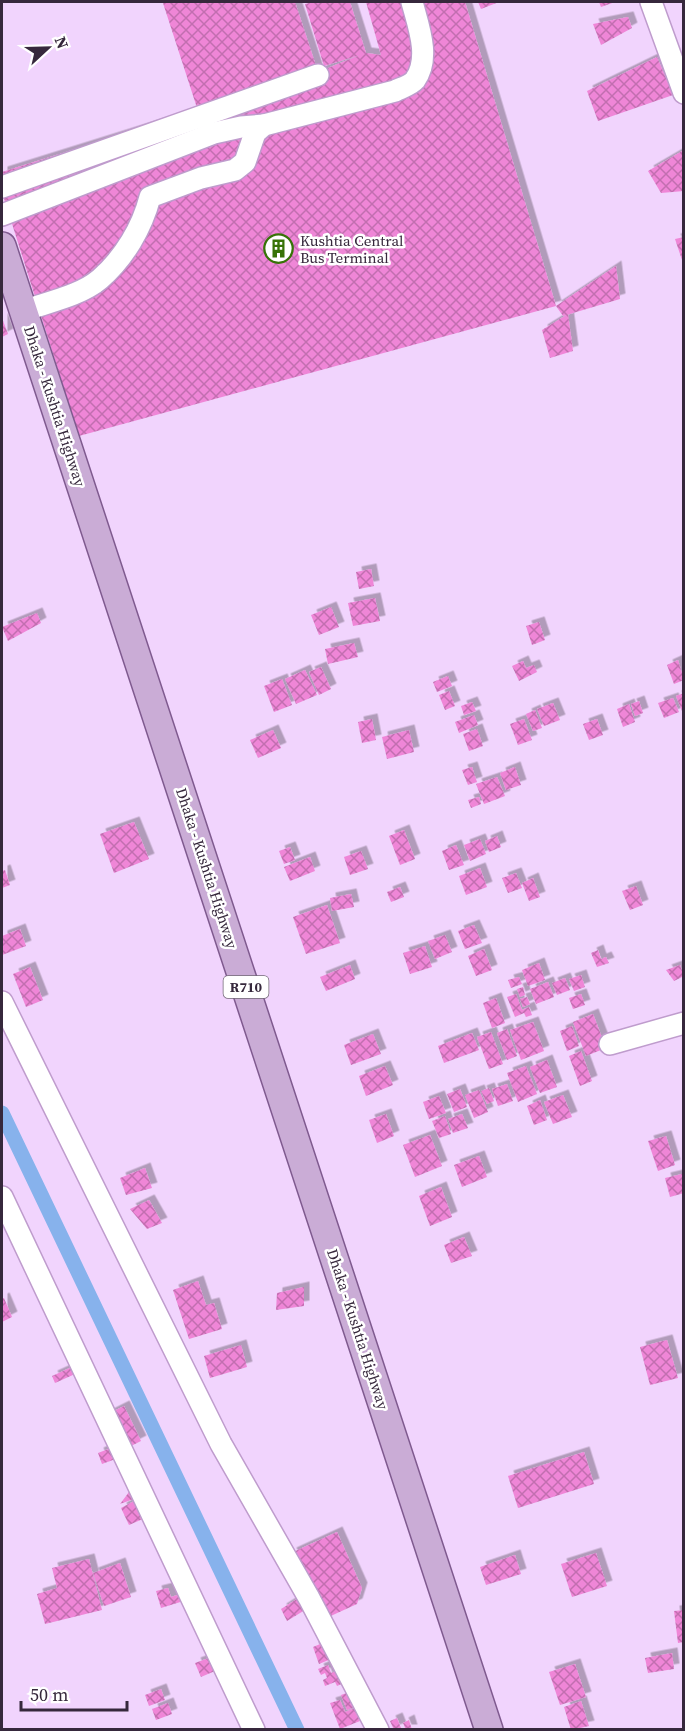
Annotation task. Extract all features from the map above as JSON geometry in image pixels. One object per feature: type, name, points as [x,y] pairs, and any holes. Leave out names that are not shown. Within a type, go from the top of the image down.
[{"type":"main road","name":"Dhaka - Kushtia Highway","points":[[2,246],[489,1730]]},
{"type":"street","points":[[2,215],[214,133],[264,125],[395,91],[414,82],[421,68],[423,45],[412,2]]},
{"type":"street","points":[[651,2],[684,93]]},
{"type":"street","points":[[2,187],[318,75]]},
{"type":"street","points":[[23,311],[80,290],[99,279],[132,242],[150,197],[201,178],[236,170],[245,162],[255,133],[264,125]]},
{"type":"street","points":[[2,1002],[221,1444],[309,1598],[378,1730]]},
{"type":"street","points":[[610,1044],[684,1023]]},
{"type":"street","points":[[2,1197],[254,1730]]},
{"type":"building","name":"Kushtia Central Bus Terminal","points":[[295,2],[318,72],[360,55],[324,66],[305,4],[350,2],[366,53],[381,55],[366,2],[465,2],[556,306],[79,436],[2,192],[2,172],[198,111],[163,3]]},
{"type":"building","points":[[478,2],[499,2],[481,9]]},
{"type":"building","points":[[599,2],[615,2],[601,7]]},
{"type":"building","points":[[628,17],[632,28],[601,45],[593,24]]},
{"type":"building","points":[[657,57],[673,95],[598,121],[587,91]]},
{"type":"building","points":[[684,150],[684,191],[661,193],[648,171]]},
{"type":"building","points":[[684,237],[684,263],[683,263],[675,239]]},
{"type":"building","points":[[616,266],[620,299],[563,316],[556,306]]},
{"type":"building","points":[[568,314],[573,351],[550,358],[542,330]]},
{"type":"building","points":[[2,318],[8,334],[2,337]]},
{"type":"building","points":[[371,569],[374,586],[359,589],[356,572]]},
{"type":"building","points":[[375,598],[380,621],[353,626],[348,603]]},
{"type":"building","points":[[331,607],[339,627],[319,635],[311,615]]},
{"type":"building","points":[[37,613],[41,623],[8,641],[2,627]]},
{"type":"building","points":[[539,622],[545,640],[532,645],[526,626]]},
{"type":"building","points":[[354,643],[358,657],[328,664],[325,649]]},
{"type":"building","points":[[678,660],[684,680],[674,684],[667,665]]},
{"type":"building","points":[[523,661],[526,668],[534,665],[537,672],[519,681],[512,666]]},
{"type":"building","points":[[321,667],[331,689],[319,695],[309,672]]},
{"type":"building","points":[[305,670],[317,695],[296,704],[285,679]]},
{"type":"building","points":[[448,676],[452,686],[437,692],[433,682]]},
{"type":"building","points":[[282,679],[292,705],[274,712],[264,686]]},
{"type":"building","points":[[449,691],[455,706],[445,710],[439,695]]},
{"type":"building","points":[[684,693],[684,711],[682,711],[676,696]]},
{"type":"building","points":[[673,698],[679,712],[664,718],[658,703]]},
{"type":"building","points":[[639,701],[643,713],[635,716],[631,704]]},
{"type":"building","points":[[472,702],[476,711],[464,715],[461,706]]},
{"type":"building","points":[[553,703],[560,720],[544,726],[537,709]]},
{"type":"building","points":[[629,704],[635,722],[623,727],[617,709]]},
{"type":"building","points":[[535,710],[542,728],[533,731],[526,714]]},
{"type":"building","points":[[474,715],[478,725],[459,733],[455,722]]},
{"type":"building","points":[[372,719],[376,740],[362,743],[358,722]]},
{"type":"building","points":[[524,719],[532,740],[518,745],[510,724]]},
{"type":"building","points":[[597,719],[603,735],[589,740],[583,724]]},
{"type":"building","points":[[477,729],[483,746],[469,751],[463,734]]},
{"type":"building","points":[[273,730],[281,748],[258,758],[250,740]]},
{"type":"building","points":[[409,730],[414,752],[387,759],[382,737]]},
{"type":"building","points":[[472,767],[477,782],[468,785],[462,770]]},
{"type":"building","points":[[515,767],[521,785],[506,790],[500,773]]},
{"type":"building","points":[[497,777],[505,796],[484,804],[476,784]]},
{"type":"building","points":[[479,797],[481,804],[471,808],[468,800]]},
{"type":"building","points":[[134,822],[149,859],[114,873],[100,834]]},
{"type":"building","points":[[404,830],[415,859],[400,865],[389,836]]},
{"type":"building","points":[[497,836],[501,847],[489,852],[485,841]]},
{"type":"building","points":[[480,839],[486,854],[470,861],[464,845]]},
{"type":"building","points":[[456,845],[464,865],[449,870],[442,851]]},
{"type":"building","points":[[290,847],[295,860],[284,864],[279,851]]},
{"type":"building","points":[[361,851],[368,869],[350,875],[344,857]]},
{"type":"building","points":[[310,857],[315,871],[290,881],[284,867]]},
{"type":"building","points":[[480,868],[487,887],[466,895],[459,876]]},
{"type":"building","points":[[5,870],[10,885],[2,888],[2,871]]},
{"type":"building","points":[[516,873],[522,888],[508,893],[502,878]]},
{"type":"building","points":[[533,878],[540,897],[529,901],[522,883]]},
{"type":"building","points":[[636,886],[643,905],[630,910],[622,891]]},
{"type":"building","points":[[400,887],[404,897],[391,902],[387,892]]},
{"type":"building","points":[[351,894],[354,907],[332,911],[330,898]]},
{"type":"building","points":[[327,905],[340,943],[306,954],[293,917]]},
{"type":"building","points":[[474,925],[482,943],[465,949],[458,931]]},
{"type":"building","points":[[20,929],[26,946],[2,955],[2,936]]},
{"type":"building","points":[[445,935],[452,952],[435,959],[428,941]]},
{"type":"building","points":[[425,946],[432,967],[410,974],[403,953]]},
{"type":"building","points":[[484,949],[492,970],[476,976],[468,956]]},
{"type":"building","points":[[598,950],[601,959],[606,957],[609,963],[597,967],[591,953]]},
{"type":"building","points":[[539,963],[545,980],[528,986],[522,970]]},
{"type":"building","points":[[350,965],[355,979],[326,991],[320,977]]},
{"type":"building","points":[[680,965],[684,976],[674,981],[666,970]]},
{"type":"building","points":[[30,967],[43,1000],[26,1007],[13,974]]},
{"type":"building","points":[[581,975],[585,987],[574,991],[569,979]]},
{"type":"building","points":[[519,977],[522,984],[511,988],[508,980]]},
{"type":"building","points":[[565,978],[570,990],[557,995],[552,983]]},
{"type":"building","points":[[548,982],[554,997],[536,1004],[530,989]]},
{"type":"building","points":[[523,987],[525,995],[520,997],[517,989]]},
{"type":"building","points":[[516,994],[522,1010],[529,1007],[532,1015],[526,1017],[524,1013],[515,1017],[507,997]]},
{"type":"building","points":[[581,994],[585,1005],[573,1009],[569,998]]},
{"type":"building","points":[[527,997],[530,1004],[523,1007],[520,999]]},
{"type":"building","points":[[496,998],[505,1023],[492,1028],[483,1003]]},
{"type":"building","points":[[593,1014],[606,1048],[586,1056],[573,1022]]},
{"type":"building","points":[[533,1022],[544,1051],[521,1060],[510,1030]]},
{"type":"building","points":[[572,1026],[579,1046],[567,1051],[560,1031]]},
{"type":"building","points":[[507,1029],[517,1056],[507,1060],[497,1033]]},
{"type":"building","points":[[491,1032],[503,1064],[489,1069],[477,1037]]},
{"type":"building","points":[[472,1033],[479,1050],[444,1063],[438,1046]]},
{"type":"building","points":[[373,1034],[381,1054],[351,1065],[344,1045]]},
{"type":"building","points":[[581,1051],[592,1081],[580,1086],[569,1056]]},
{"type":"building","points":[[547,1060],[557,1087],[540,1093],[530,1067]]},
{"type":"building","points":[[385,1066],[393,1085],[366,1096],[359,1076]]},
{"type":"building","points":[[526,1066],[537,1094],[518,1102],[507,1073]]},
{"type":"building","points":[[507,1084],[513,1101],[498,1106],[492,1089]]},
{"type":"building","points":[[489,1088],[494,1101],[487,1104],[481,1091]]},
{"type":"building","points":[[460,1089],[467,1107],[454,1112],[447,1094]]},
{"type":"building","points":[[479,1090],[488,1112],[474,1118],[465,1095]]},
{"type":"building","points":[[563,1095],[572,1117],[553,1124],[544,1102]]},
{"type":"building","points":[[439,1096],[446,1113],[429,1119],[423,1102]]},
{"type":"building","points":[[540,1100],[547,1120],[534,1125],[527,1106]]},
{"type":"building","points":[[386,1114],[394,1136],[377,1143],[369,1120]]},
{"type":"building","points":[[462,1114],[468,1128],[453,1133],[448,1119]]},
{"type":"building","points":[[445,1116],[451,1134],[439,1138],[432,1121]]},
{"type":"building","points":[[430,1135],[442,1166],[415,1177],[403,1145]]},
{"type":"building","points":[[666,1136],[675,1165],[658,1171],[648,1141]]},
{"type":"building","points":[[479,1156],[487,1177],[462,1187],[454,1165]]},
{"type":"building","points":[[145,1168],[152,1188],[126,1195],[120,1178]]},
{"type":"building","points":[[682,1174],[684,1193],[670,1197],[665,1178]]},
{"type":"building","points":[[441,1187],[452,1217],[430,1226],[419,1196]]},
{"type":"building","points":[[149,1200],[162,1223],[147,1229],[130,1209]]},
{"type":"building","points":[[464,1237],[472,1256],[451,1263],[444,1245]]},
{"type":"building","points":[[198,1281],[206,1305],[214,1303],[222,1329],[189,1339],[173,1290]]},
{"type":"building","points":[[304,1287],[304,1306],[276,1310],[277,1293]]},
{"type":"building","points":[[4,1298],[12,1317],[2,1322],[2,1299]]},
{"type":"building","points":[[667,1340],[678,1378],[650,1385],[640,1347]]},
{"type":"building","points":[[241,1345],[247,1367],[210,1378],[204,1356]]},
{"type":"building","points":[[72,1367],[75,1374],[55,1383],[52,1376]]},
{"type":"building","points":[[124,1406],[141,1441],[125,1449],[108,1414]]},
{"type":"building","points":[[116,1446],[121,1457],[102,1464],[98,1453]]},
{"type":"building","points":[[584,1452],[594,1484],[518,1508],[508,1476]]},
{"type":"building","points":[[131,1484],[139,1497],[120,1504],[129,1492],[126,1485]]},
{"type":"building","points":[[136,1500],[145,1518],[129,1525],[121,1508]]},
{"type":"building","points":[[337,1532],[362,1588],[357,1604],[322,1620],[291,1553]]},
{"type":"building","points":[[596,1553],[607,1586],[572,1597],[561,1564]]},
{"type":"building","points":[[515,1555],[521,1574],[486,1585],[480,1567]]},
{"type":"building","points":[[89,1559],[102,1610],[45,1624],[37,1594],[57,1588],[52,1568]]},
{"type":"building","points":[[120,1563],[131,1597],[104,1606],[93,1573]]},
{"type":"building","points":[[168,1588],[171,1597],[187,1592],[190,1599],[161,1608],[156,1591]]},
{"type":"building","points":[[300,1597],[305,1610],[287,1621],[281,1609]]},
{"type":"building","points":[[684,1610],[684,1642],[678,1643],[674,1611]]},
{"type":"building","points":[[325,1642],[331,1659],[319,1664],[313,1647]]},
{"type":"building","points":[[672,1653],[674,1669],[648,1673],[645,1658]]},
{"type":"building","points":[[217,1655],[222,1668],[201,1677],[195,1663]]},
{"type":"building","points":[[575,1664],[586,1697],[560,1705],[549,1672]]},
{"type":"building","points":[[328,1665],[331,1673],[339,1670],[344,1683],[337,1686],[335,1682],[325,1686],[323,1680],[327,1678],[325,1673],[321,1675],[318,1669]]},
{"type":"building","points":[[161,1689],[165,1700],[149,1706],[145,1695]]},
{"type":"building","points":[[352,1691],[358,1706],[347,1710],[341,1695]]},
{"type":"building","points":[[340,1700],[345,1712],[355,1708],[360,1721],[340,1729],[330,1703]]},
{"type":"building","points":[[581,1701],[589,1726],[571,1730],[564,1707]]},
{"type":"building","points":[[168,1703],[172,1714],[156,1720],[152,1709]]},
{"type":"building","points":[[397,1718],[401,1728],[394,1730],[390,1721]]},
{"type":"building","points":[[409,1720],[412,1730],[406,1730],[403,1723]]},
{"type":"waterway","points":[[2,1113],[297,1730]]},
{"type":"place","name":"Kushtia Central Bus Terminal","points":[[279,249]]}]
